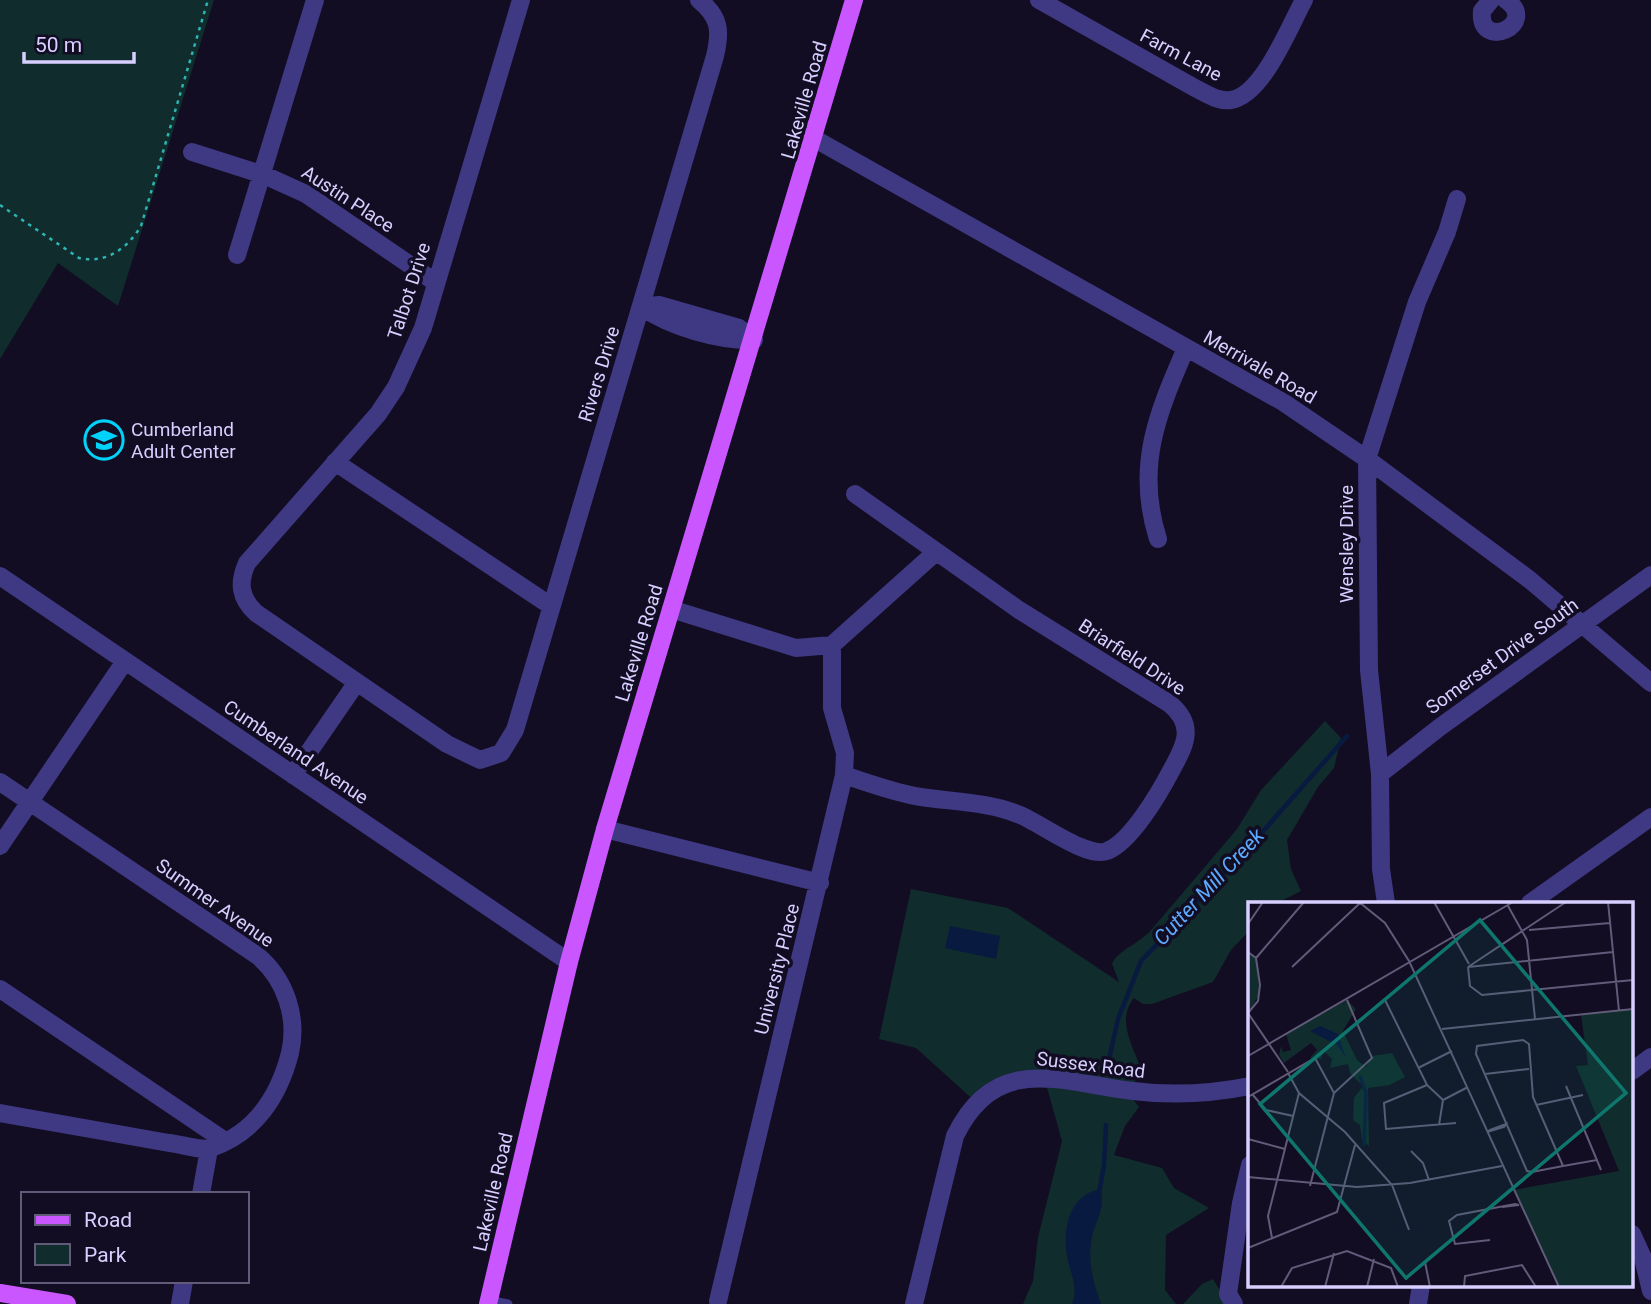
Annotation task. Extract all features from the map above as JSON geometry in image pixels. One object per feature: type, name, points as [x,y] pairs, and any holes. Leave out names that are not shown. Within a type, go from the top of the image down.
[{"type":"main road","name":"Lakeville Road","points":[[488,1302],[569,962],[605,829],[815,139],[854,0]]},
{"type":"main road","points":[[0,1293],[67,1304]]},
{"type":"street","points":[[237,254],[264,175],[315,0]]},
{"type":"street","name":"Talbot Drive","points":[[357,682],[247,604],[241,590],[242,574],[247,563],[378,414],[396,387],[423,328],[521,0]]},
{"type":"street","name":"Rivers Drive","points":[[357,682],[464,754],[480,760],[493,758],[505,749],[515,730],[719,40],[719,24],[712,11],[699,0]]},
{"type":"street","name":"Farm Lane","points":[[1039,0],[1195,88],[1217,99],[1231,100],[1250,91],[1262,78],[1304,0]]},
{"type":"street","points":[[1491,0],[1482,11],[1483,22],[1490,30],[1501,32],[1511,27],[1516,17],[1513,6],[1506,0]]},
{"type":"street","name":"Merrivale Road","points":[[815,139],[1283,402],[1367,459],[1531,580],[1651,683]]},
{"type":"street","name":"Austin Place","points":[[192,152],[264,175],[306,194],[435,282]]},
{"type":"street","name":"Wensley Drive","points":[[1386,902],[1381,869],[1380,774],[1369,670],[1367,459],[1417,302],[1447,232],[1457,199]]},
{"type":"street","points":[[642,307],[657,317],[735,341],[754,340]]},
{"type":"street","points":[[1158,539],[1147,494],[1150,446],[1158,412],[1186,348]]},
{"type":"street","points":[[335,462],[551,606]]},
{"type":"street","name":"Briarfield Drive","points":[[844,775],[918,796],[979,804],[1017,813],[1086,850],[1102,853],[1118,844],[1141,818],[1165,783],[1185,743],[1186,722],[1170,704],[1019,610],[856,494]]},
{"type":"street","points":[[671,608],[796,648],[832,645],[936,552]]},
{"type":"street","name":"Somerset Drive South","points":[[1380,774],[1440,726],[1651,575]]},
{"type":"street","name":"Cumberland Avenue","points":[[0,576],[569,962]]},
{"type":"street","name":"University Place","points":[[718,1301],[844,775],[845,753],[832,708],[832,645]]},
{"type":"street","points":[[0,846],[125,661]]},
{"type":"street","points":[[293,775],[357,682]]},
{"type":"street","name":"Summer Avenue","points":[[0,782],[258,957],[280,981],[292,1020],[291,1049],[285,1073],[270,1104],[249,1129],[217,1145]]},
{"type":"street","points":[[1531,902],[1651,817]]},
{"type":"street","points":[[605,829],[820,883]]},
{"type":"street","points":[[0,989],[217,1145]]},
{"type":"street","points":[[1634,1070],[1651,1058]]},
{"type":"street","name":"Sussex Road","points":[[914,1304],[952,1147],[968,1114],[987,1095],[1024,1078],[1044,1076],[1130,1091],[1180,1095],[1248,1086]]},
{"type":"street","points":[[0,1113],[217,1145]]},
{"type":"street","points":[[202,1192],[217,1145]]},
{"type":"street","points":[[1234,1304],[1228,1294],[1241,1203],[1248,1174]]},
{"type":"street","points":[[1634,1238],[1643,1258],[1651,1291]]},
{"type":"street","points":[[180,1304],[184,1283]]},
{"type":"street","points":[[1418,1304],[1421,1286]]},
{"type":"lane","points":[[488,1302],[508,1304]]},
{"type":"path","points":[[0,205],[79,258],[94,261],[125,246],[141,226],[208,0]]},
{"type":"green space","points":[[0,0],[214,0],[118,306],[58,263],[0,359]]},
{"type":"green space","points":[[1325,721],[1341,738],[1334,768],[1318,787],[1287,840],[1291,869],[1301,891],[1279,902],[1248,902],[1248,932],[1231,950],[1213,982],[1152,1004],[1143,1004],[1134,998],[1126,1015],[1128,1033],[1141,1069],[1129,1094],[1139,1107],[1125,1126],[1114,1155],[1162,1168],[1174,1188],[1209,1208],[1166,1235],[1165,1290],[1176,1304],[1023,1304],[1033,1281],[1038,1237],[1062,1141],[1044,1077],[978,1104],[916,1048],[879,1039],[911,889],[1008,908],[1119,982],[1112,964],[1115,959],[1152,929],[1237,829],[1261,790]]},
{"type":"green space","points":[[1213,1279],[1228,1304],[1183,1304],[1202,1284]]},
{"type":"water","points":[[950,926],[1000,936],[996,959],[945,948]]},
{"type":"water","points":[[1101,1189],[1102,1205],[1092,1235],[1090,1259],[1101,1304],[1072,1304],[1074,1286],[1066,1245],[1067,1224],[1075,1205],[1090,1192]]},
{"type":"waterway","name":"Cutter Mill Creek","points":[[1109,1059],[1118,1019],[1141,961],[1242,855],[1347,736]]},
{"type":"waterway","name":"Cutter Mill Creek","points":[[1099,1193],[1104,1165],[1106,1125]]},
{"type":"place","name":"Cumberland Adult Center","points":[[104,440]]}]
